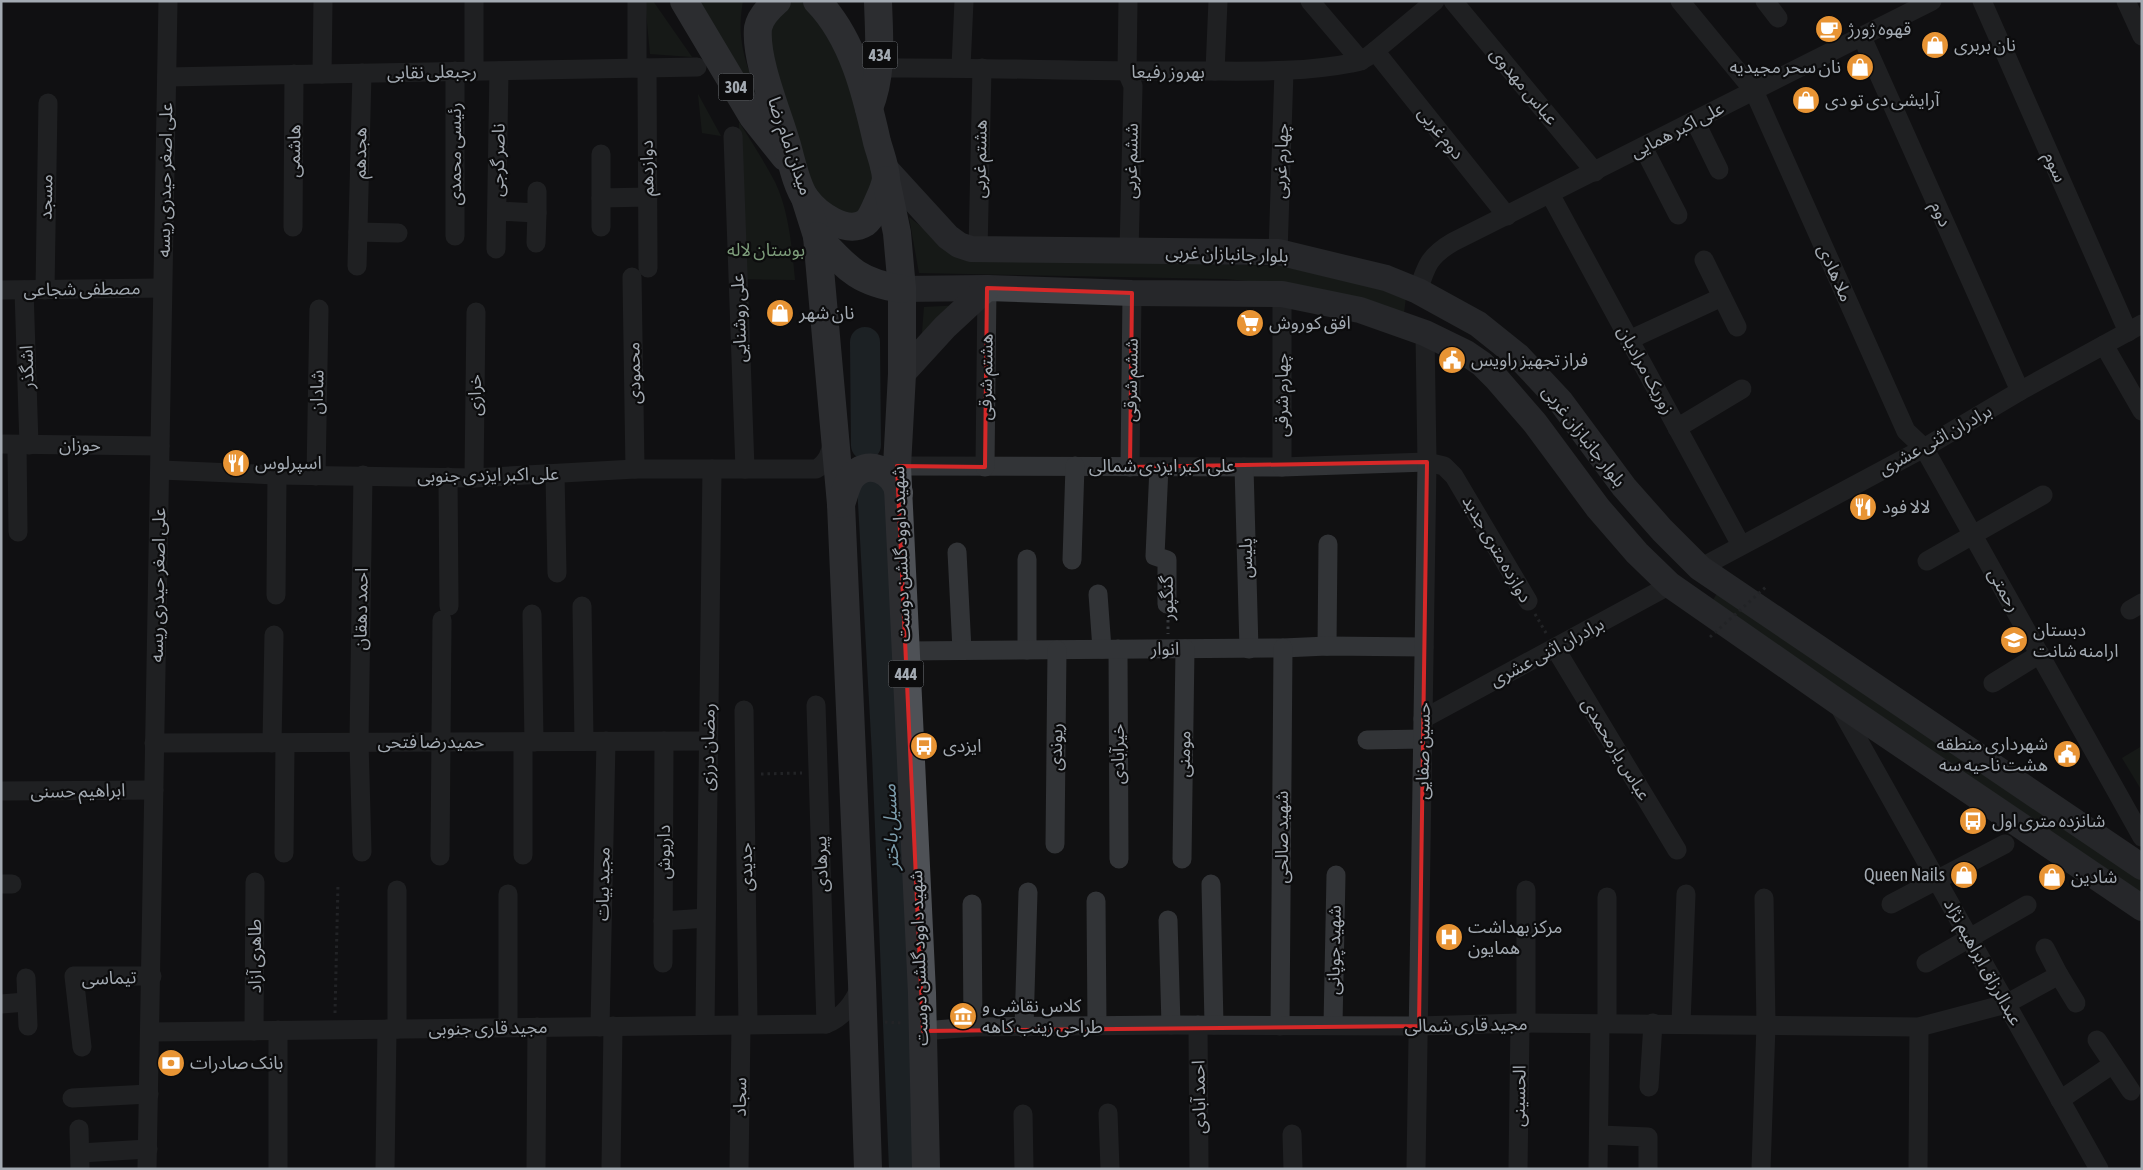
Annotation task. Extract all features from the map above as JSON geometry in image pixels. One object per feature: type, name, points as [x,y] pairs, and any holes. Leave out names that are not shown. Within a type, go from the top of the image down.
[{"type":"main road","name":"304","points":[[684,1],[753,117],[794,169]]},
{"type":"main road","name":"میدان امام رضا","points":[[777,1],[762,17],[758,14],[758,41],[762,65],[794,169],[805,198],[820,213],[837,223],[846,226],[857,226],[866,223],[871,216],[880,198],[884,173]]},
{"type":"main road","points":[[817,1],[842,35],[858,72],[870,108],[884,173]]},
{"type":"main road","points":[[834,1],[841,20],[842,35]]},
{"type":"main road","name":"434","points":[[870,108],[876,92],[880,68],[878,1]]},
{"type":"main road","name":"بلوار جانبازان غربی","points":[[884,173],[959,246],[978,250],[1278,252],[1386,278],[1418,291],[1478,324],[1518,356],[1561,402],[1624,487],[1662,530],[1700,568],[2142,867]]},
{"type":"main road","name":"شهید داوود گلشن دوست","points":[[884,173],[897,233],[902,289],[902,374],[897,466],[905,651],[914,1027],[926,1169]]},
{"type":"main road","points":[[805,198],[817,236],[841,504],[862,983],[868,1169]]},
{"type":"main road","points":[[817,236],[845,267],[856,275],[869,282],[902,289]]},
{"type":"main road","points":[[902,374],[945,327],[987,288]]},
{"type":"main road","name":"بلوار جانبازان غربی","points":[[902,289],[987,288],[1132,293],[1282,294],[1360,310],[1425,333],[1466,353],[1482,364],[1496,378],[1535,423],[1598,508],[1637,553],[1670,585],[1838,702],[2142,908]]},
{"type":"main road","points":[[1418,291],[1425,333]]},
{"type":"main road","points":[[841,504],[851,479],[865,469],[873,468],[889,474],[895,480],[899,493]]},
{"type":"main road","points":[[1670,585],[1700,568]]},
{"type":"street","name":"علی اصغر حیدری ریسه","points":[[147,1169],[151,1032],[154,743],[161,470],[162,288],[168,1]]},
{"type":"street","points":[[322,74],[323,1]]},
{"type":"street","points":[[474,1],[474,71]]},
{"type":"street","name":"دوازدهم","points":[[636,1],[642,68],[648,197],[648,268]]},
{"type":"street","points":[[961,67],[964,1]]},
{"type":"street","name":"ششم غربی","points":[[1128,1],[1127,72],[1133,86],[1129,252]]},
{"type":"street","points":[[1215,71],[1218,1]]},
{"type":"street","name":"دوم غربی","points":[[1310,1],[1368,56],[1507,216]]},
{"type":"street","points":[[1368,56],[1435,1]]},
{"type":"street","name":"عباس مهدوی","points":[[1453,1],[1595,172]]},
{"type":"street","name":"ملا هادی","points":[[1680,1],[1754,92],[1906,431],[1924,448]]},
{"type":"street","points":[[1766,1],[1778,18]]},
{"type":"street","name":"علی اکبر همایی","points":[[1418,291],[1426,265],[1441,249],[1932,1]]},
{"type":"street","name":"سوم","points":[[1982,1],[2135,328]]},
{"type":"street","points":[[2126,1],[2142,36]]},
{"type":"street","name":"دوم","points":[[1862,36],[2020,391]]},
{"type":"street","name":"بهروز رفیعا","points":[[880,68],[961,67],[1127,72],[1284,71],[1368,56]]},
{"type":"street","name":"رجبعلی نقابی","points":[[166,77],[697,67]]},
{"type":"street","name":"هشتم غربی","points":[[978,250],[982,68]]},
{"type":"street","name":"ناصر گرجی","points":[[496,249],[499,70]]},
{"type":"street","name":"رئیسی محمدی","points":[[455,71],[455,236]]},
{"type":"street","name":"چهارم غربی","points":[[1278,252],[1284,71]]},
{"type":"street","name":"هجدهم","points":[[357,266],[362,73]]},
{"type":"street","name":"هاشمی","points":[[293,227],[294,74]]},
{"type":"street","name":"مسجد","points":[[45,290],[48,103]]},
{"type":"street","points":[[1695,121],[1719,170]]},
{"type":"street","name":"علی روشنایی","points":[[733,136],[745,469]]},
{"type":"street","points":[[1643,147],[1678,215]]},
{"type":"street","points":[[601,154],[601,226]]},
{"type":"street","points":[[536,243],[537,192]]},
{"type":"street","name":"زوریک مرادیان","points":[[1550,194],[1741,546]]},
{"type":"street","points":[[602,198],[648,197]]},
{"type":"street","points":[[497,211],[537,213]]},
{"type":"street","points":[[358,232],[398,233]]},
{"type":"street","points":[[1704,260],[1737,327]]},
{"type":"street","name":"محمودی","points":[[632,277],[635,469]]},
{"type":"street","name":"مصطفی شجاعی","points":[[1,290],[162,288]]},
{"type":"street","name":"هشتم شرقی","points":[[985,467],[987,288]]},
{"type":"street","name":"اشگذر","points":[[18,532],[16,445],[24,290]]},
{"type":"street","name":"ششم شرقی","points":[[1130,467],[1132,293]]},
{"type":"street","name":"چهارم شرقی","points":[[1282,294],[1282,467]]},
{"type":"street","points":[[1629,340],[1722,297]]},
{"type":"street","name":"شادان","points":[[316,476],[319,309]]},
{"type":"street","name":"خرازی","points":[[474,478],[476,312]]},
{"type":"street","name":"برادران اثنی عشری","points":[[1700,568],[1924,448],[2020,391],[2135,328]]},
{"type":"street","name":"حسین صفایی","points":[[1416,1169],[1428,462],[1425,333]]},
{"type":"street","points":[[2104,345],[2142,411]]},
{"type":"street","points":[[1677,428],[1742,389]]},
{"type":"street","name":"علی اکبر ایزدی جنوبی","points":[[161,470],[316,476],[363,475],[474,478],[635,469],[816,469],[824,463],[832,448],[832,420]]},
{"type":"street","name":"حوزان","points":[[16,445],[160,446]]},
{"type":"street","name":"رحمتی","points":[[1924,448],[2142,837]]},
{"type":"street","name":"علی اکبر ایزدی شمالی","points":[[897,466],[1282,467],[1428,462]]},
{"type":"street","name":"دوازده متری جدید","points":[[1428,462],[1444,466],[1454,476],[1528,601]]},
{"type":"street","points":[[1072,560],[1075,466]]},
{"type":"street","name":"گنگپور","points":[[1159,466],[1155,556],[1167,560],[1167,604]]},
{"type":"street","name":"پلیس","points":[[1244,467],[1249,649]]},
{"type":"street","name":"رمضان درزی","points":[[705,1025],[712,469]]},
{"type":"street","points":[[556,474],[557,573]]},
{"type":"street","points":[[276,595],[277,475]]},
{"type":"street","name":"احمد دهقان","points":[[362,852],[359,742],[363,475]]},
{"type":"street","points":[[440,856],[448,477]]},
{"type":"street","points":[[1927,561],[2043,495]]},
{"type":"street","points":[[1327,646],[1328,544]]},
{"type":"street","points":[[957,552],[962,650]]},
{"type":"street","points":[[1027,559],[1027,650]]},
{"type":"street","name":"برادران اثنی عشری","points":[[1423,719],[1670,585]]},
{"type":"street","name":"خیرآبادی","points":[[1098,594],[1110,649],[1119,859]]},
{"type":"street","points":[[582,606],[584,742]]},
{"type":"street","points":[[523,855],[532,614]]},
{"type":"street","points":[[274,635],[284,853]]},
{"type":"street","name":"انوار","points":[[905,651],[1249,649],[1327,646],[1424,647]]},
{"type":"street","name":"شهید صالحی","points":[[1280,1026],[1283,648]]},
{"type":"street","name":"عباس یارمحمدی","points":[[1556,648],[1677,850]]},
{"type":"street","name":"مومنی","points":[[1177,649],[1182,859]]},
{"type":"street","name":"ریوندی","points":[[1055,844],[1057,650]]},
{"type":"street","points":[[1993,683],[2040,654]]},
{"type":"street","name":"عبدالرزاق ابراهیم نژاد","points":[[1838,702],[2098,1169]]},
{"type":"street","name":"پیرهادی","points":[[816,705],[826,1024]]},
{"type":"street","name":"جدیدی","points":[[744,710],[745,1025]]},
{"type":"street","points":[[1368,740],[1423,738]]},
{"type":"street","name":"مجید بیات","points":[[606,741],[606,1026],[612,1169]]},
{"type":"street","name":"داریوش","points":[[663,963],[664,741]]},
{"type":"street","name":"حمیدرضا فتحی","points":[[154,743],[708,741]]},
{"type":"street","name":"ابراهیم حسنی","points":[[1,791],[154,790]]},
{"type":"street","points":[[1891,904],[2005,844]]},
{"type":"street","name":"شهید چوپانی","points":[[1333,1025],[1336,875]]},
{"type":"street","name":"طاهری آزاد","points":[[254,1031],[255,882]]},
{"type":"street","name":"احمد آبادی","points":[[1199,1169],[1211,884]]},
{"type":"street","points":[[385,1169],[397,890]]},
{"type":"street","name":"الحسینی","points":[[1518,1169],[1526,890]]},
{"type":"street","points":[[1024,1028],[1028,892]]},
{"type":"street","points":[[508,894],[508,1027]]},
{"type":"street","points":[[1681,1023],[1686,894]]},
{"type":"street","points":[[1598,1169],[1607,897]]},
{"type":"street","points":[[1761,1169],[1766,1025],[1764,898]]},
{"type":"street","points":[[1096,901],[1097,1026]]},
{"type":"street","points":[[972,904],[974,1027]]},
{"type":"street","points":[[1926,963],[2027,905]]},
{"type":"street","points":[[664,921],[706,918]]},
{"type":"street","points":[[1168,920],[1171,1025]]},
{"type":"street","points":[[2045,948],[2076,1003]]},
{"type":"street","name":"مجید قاری شمالی","points":[[914,1027],[1419,1026],[1523,1023],[1681,1023],[1919,1027],[2006,1004],[2059,975]]},
{"type":"street","name":"تیماسی","points":[[82,1046],[74,976],[152,976]]},
{"type":"street","points":[[26,978],[28,1026]]},
{"type":"street","points":[[826,1024],[837,1020],[846,1012],[862,983]]},
{"type":"street","points":[[1,1004],[26,1002]]},
{"type":"street","points":[[1649,1087],[1652,1023]]},
{"type":"street","name":"مجید قاری جنوبی","points":[[151,1032],[826,1024]]},
{"type":"street","name":"سجاد","points":[[739,1169],[745,1025]]},
{"type":"street","points":[[536,1169],[537,1027]]},
{"type":"street","points":[[1918,1169],[1919,1027]]},
{"type":"street","points":[[278,1030],[278,1169]]},
{"type":"street","points":[[2097,1040],[2130,1091]]},
{"type":"street","points":[[2060,1100],[2113,1064]]},
{"type":"street","points":[[72,1098],[149,1094]]},
{"type":"street","points":[[1108,1113],[1110,1169]]},
{"type":"street","points":[[1023,1114],[1024,1169]]},
{"type":"street","points":[[80,1129],[80,1161],[148,1149]]},
{"type":"street","points":[[1292,1134],[1293,1169]]},
{"type":"street","points":[[1600,1136],[1648,1137],[1648,1169]]},
{"type":"path","points":[[1710,637],[1767,586]]},
{"type":"path","name":"دوازده متری جدید","points":[[1528,601],[1556,648]]},
{"type":"path","name":"گنگپور","points":[[1167,604],[1177,649]]},
{"type":"path","points":[[334,1030],[338,884]]},
{"type":"path","points":[[883,1022],[914,1027]]},
{"type":"highlighted area","points":[[987,288],[1132,293],[1130,467],[1427,462],[1419,1026],[923,1031],[897,466],[985,467]]},
{"type":"green space","points":[[645,1],[653,1],[692,57],[650,54]]},
{"type":"green space","points":[[698,1],[743,1],[741,30],[744,56],[764,108]]},
{"type":"green space","points":[[795,1],[808,4],[821,20],[853,90],[874,165],[873,184],[865,212],[840,217],[809,183],[766,35],[789,3]]},
{"type":"green space","points":[[698,94],[721,136],[702,133]]},
{"type":"green space","name":"بوستان لاله","points":[[739,122],[780,193],[789,230],[795,280],[742,279]]},
{"type":"green space","points":[[909,217],[942,243],[1108,261],[1280,266],[1373,285],[1406,297],[1404,313],[1282,284],[1225,279],[919,273]]},
{"type":"green space","points":[[965,305],[921,346],[924,307]]},
{"type":"green space","points":[[1716,595],[1722,595],[2142,879],[2142,893],[1717,605],[1713,600]]},
{"type":"green space","points":[[2142,746],[2142,791],[2122,758]]},
{"type":"waterway","name":"مسیل باختر","points":[[865,342],[866,445]]},
{"type":"waterway","name":"مسیل باختر","points":[[872,485],[887,754],[904,1169]]},
{"type":"place","name":"قهوه ژورژ","points":[[1829,29]]},
{"type":"place","name":"نان بربرى","points":[[1935,45]]},
{"type":"place","name":"نان سحر مجیدیه","points":[[1860,67]]},
{"type":"place","name":"آرایشی دی تو دی","points":[[1806,100]]},
{"type":"place","name":"نان شهر","points":[[780,313]]},
{"type":"place","name":"افق کوروش","points":[[1250,323]]},
{"type":"place","name":"فراز تجهیز راویس","points":[[1452,360]]},
{"type":"place","name":"اسپرلوس","points":[[236,463]]},
{"type":"place","name":"لالا فود","points":[[1863,507]]},
{"type":"place","name":"دبستان ارامنه شانت","points":[[2014,640]]},
{"type":"place","name":"ایزدی","points":[[924,746]]},
{"type":"place","name":"شهرداری منطقه هشت ناحیه سه","points":[[2067,754]]},
{"type":"place","name":"شانزده متری اول","points":[[1973,821]]},
{"type":"place","name":"Queen Nails","points":[[1964,875]]},
{"type":"place","name":"شادین","points":[[2052,877]]},
{"type":"place","name":"مرکز بهداشت همایون","points":[[1449,937]]},
{"type":"place","name":"کلاس نقاشی و طراحی زینب کاهه","points":[[963,1016]]},
{"type":"place","name":"بانک صادرات","points":[[171,1063]]}]
